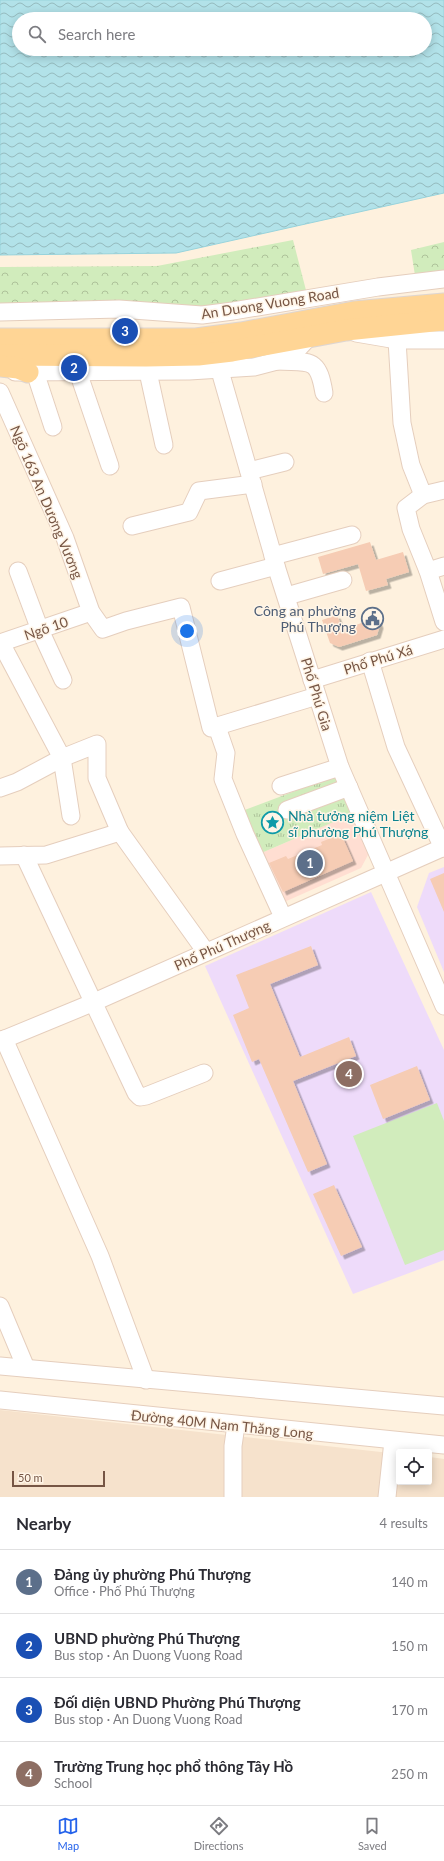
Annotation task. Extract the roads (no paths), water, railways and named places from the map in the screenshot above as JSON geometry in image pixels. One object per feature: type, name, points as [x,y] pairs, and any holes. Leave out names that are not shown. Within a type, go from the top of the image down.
[{"type":"main road","name":"An Duong Vuong Road","points":[[0,339],[196,338],[241,333],[354,312],[444,304]]},
{"type":"main road","points":[[0,355],[198,355],[232,351],[346,330],[444,320]]},
{"type":"main road","points":[[0,366],[18,368],[32,372]]},
{"type":"street","name":"An Duong Vuong Road","points":[[0,312],[119,309],[202,315],[378,286],[444,279]]},
{"type":"street","points":[[346,330],[373,337],[397,340],[444,340]]},
{"type":"street","points":[[0,372],[220,371],[254,367],[277,361],[297,350],[311,336]]},
{"type":"street","points":[[397,340],[402,423],[411,465],[423,495]]},
{"type":"street","points":[[277,361],[308,362],[314,364],[318,369],[324,393]]},
{"type":"street","name":"Phố Phú Gia","points":[[220,371],[275,561],[340,767],[388,873],[429,953],[444,1006]]},
{"type":"street","points":[[32,372],[53,426]]},
{"type":"street","points":[[78,372],[110,466]]},
{"type":"street","points":[[148,372],[164,445]]},
{"type":"street","name":"Ngõ 163 An Dương Vương","points":[[0,392],[65,538],[91,612],[103,629],[126,621],[180,607],[211,728],[217,727]]},
{"type":"street","points":[[132,526],[189,512],[199,492],[251,477],[285,462]]},
{"type":"street","points":[[444,490],[423,495],[406,508],[411,529],[428,571],[444,622]]},
{"type":"street","points":[[220,582],[275,561],[352,535]]},
{"type":"street","points":[[428,571],[444,566]]},
{"type":"street","points":[[18,571],[40,630],[63,680]]},
{"type":"street","points":[[287,596],[343,580]]},
{"type":"street","name":"Ngõ 10","points":[[0,643],[91,612]]},
{"type":"street","name":"Phố Phú Xá","points":[[312,680],[444,639]]},
{"type":"street","points":[[0,643],[62,758],[71,816]]},
{"type":"street","points":[[370,661],[396,747],[444,847]]},
{"type":"street","points":[[283,917],[245,834],[223,779],[226,753],[217,727],[317,696]]},
{"type":"street","points":[[0,788],[17,782],[62,758],[97,744],[97,778],[120,832],[206,952]]},
{"type":"street","points":[[281,786],[340,767]]},
{"type":"street","points":[[287,810],[349,787]]},
{"type":"street","points":[[0,855],[46,855],[120,832]]},
{"type":"street","name":"Phố Phú Thượng","points":[[2,1040],[92,1003],[283,917],[388,873],[444,847]]},
{"type":"street","points":[[24,855],[92,1003],[136,1093],[140,1097],[146,1096],[204,1073]]},
{"type":"street","points":[[2,1040],[100,1256],[146,1380]]},
{"type":"street","points":[[0,1306],[26,1368]]},
{"type":"street","points":[[0,1366],[444,1406]]},
{"type":"street","name":"Đường 40M Nam Thăng Long","points":[[0,1400],[444,1445]]},
{"type":"street","points":[[234,1497],[233,1446],[236,1425]]},
{"type":"street","points":[[387,1497],[393,1441]]},
{"type":"water","points":[[0,0],[444,0],[444,193],[176,253],[0,255]]},
{"type":"place","name":"Đối diện UBND Phường Phú Thượng","points":[[125,331]]},
{"type":"place","name":"UBND phường Phú Thượng","points":[[74,368]]},
{"type":"place","name":"Công an phường Phú Thượng","points":[[372,618]]},
{"type":"place","name":"Nhà tưởng niệm Liệt sĩ phường Phú Thượng","points":[[273,823]]},
{"type":"place","name":"Đảng ủy phường Phú Thượng","points":[[310,863]]},
{"type":"place","name":"Trường Trung học phổ thông Tây Hồ","points":[[349,1074]]}]
